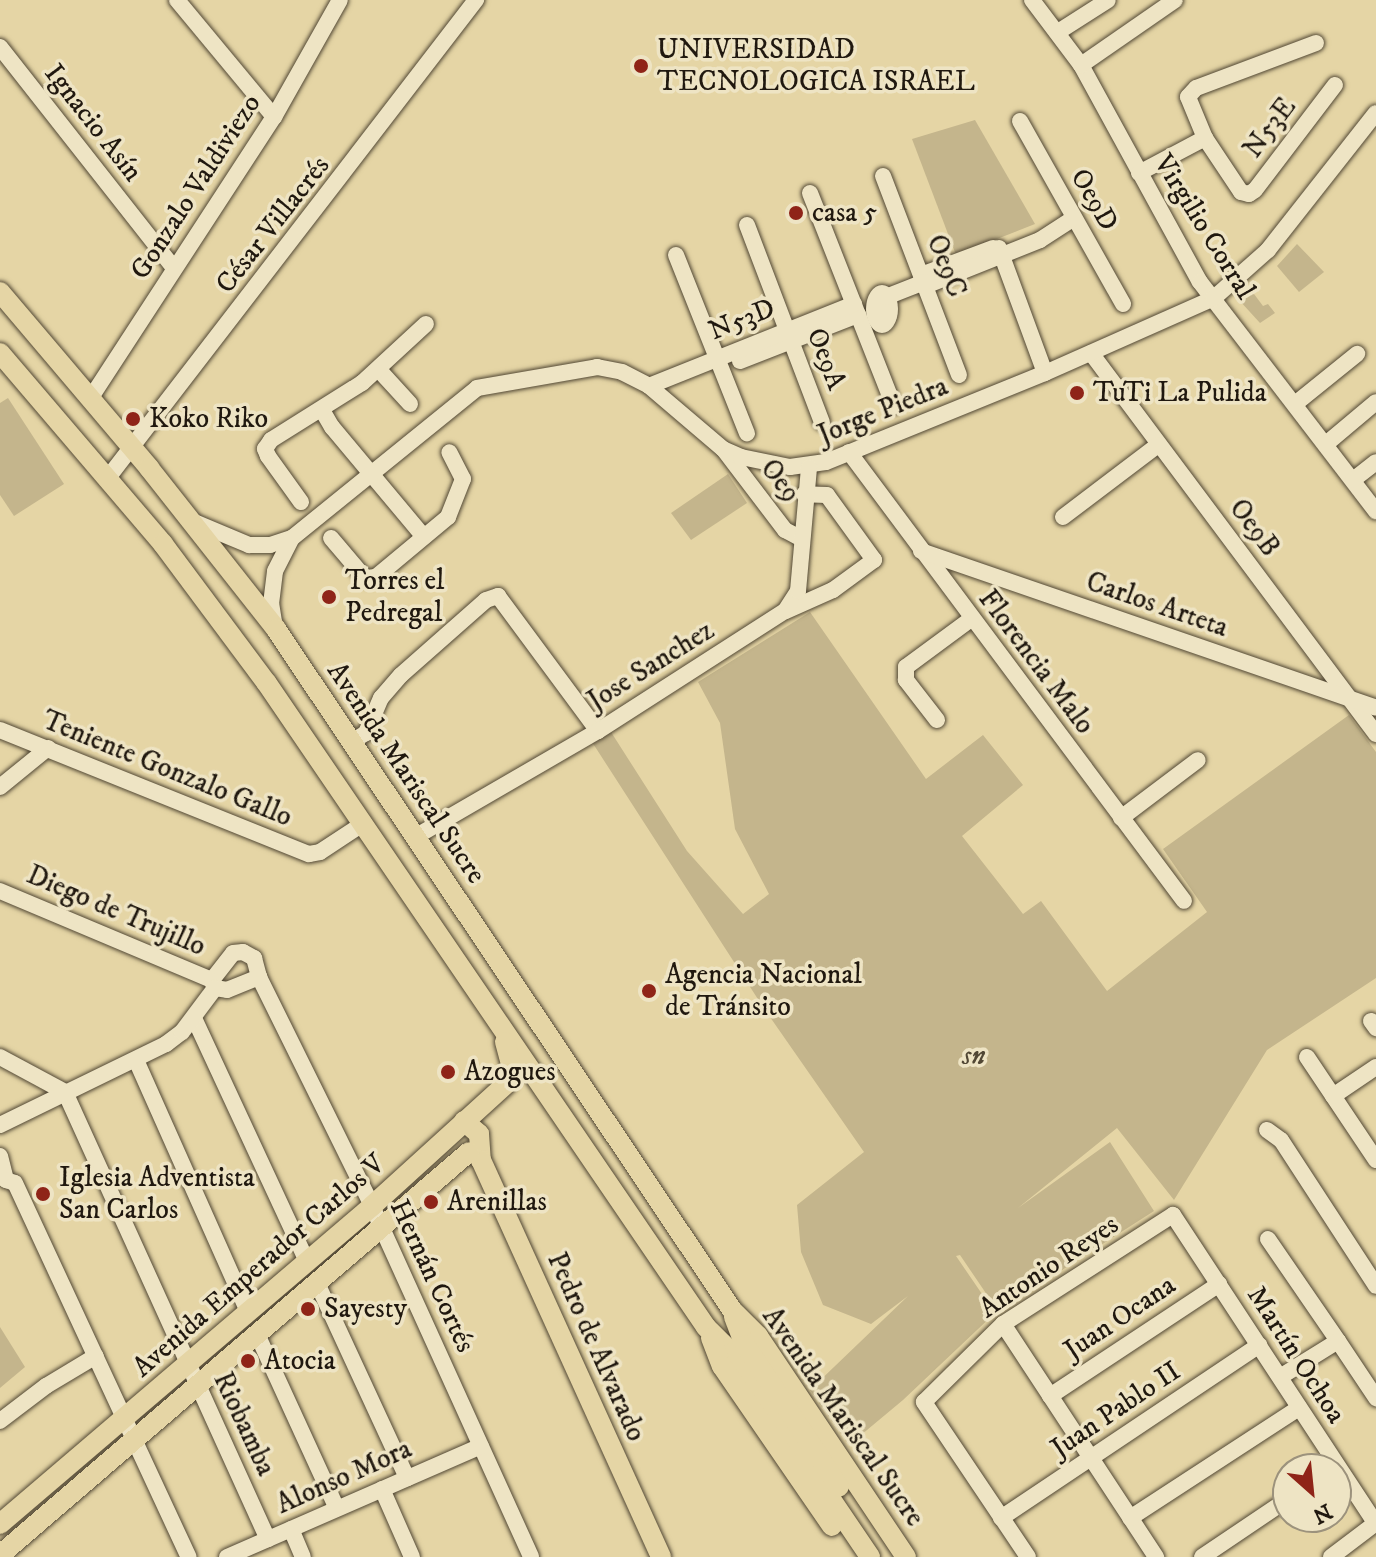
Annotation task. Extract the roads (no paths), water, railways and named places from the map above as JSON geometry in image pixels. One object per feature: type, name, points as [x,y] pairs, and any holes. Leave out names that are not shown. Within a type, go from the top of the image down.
[{"type":"main road","name":"Avenida Mariscal Sucre","points":[[0,292],[132,447],[276,629],[732,1310],[758,1336],[906,1557]]},
{"type":"main road","name":"Avenida Mariscal Sucre","points":[[0,353],[163,544],[266,682],[706,1327],[732,1353],[870,1557]]},
{"type":"main road","name":"Avenida Emperador Carlos V","points":[[0,1524],[372,1206],[511,1077],[502,1029]]},
{"type":"main road","name":"Pedro de Alvarado","points":[[460,1125],[479,1134],[475,1156],[661,1557]]},
{"type":"main road","name":"Avenida Emperador Carlos V","points":[[0,1555],[382,1227],[475,1156]]},
{"type":"main road","name":"Avenida Mariscal Sucre","points":[[732,1310],[745,1345],[886,1557]]},
{"type":"main road","name":"Avenida Mariscal Sucre","points":[[706,1327],[722,1366],[854,1557]]},
{"type":"street","points":[[177,0],[274,117]]},
{"type":"street","name":"Gonzalo Valdiviezo","points":[[90,399],[274,117],[340,0]]},
{"type":"street","name":"César Villacrés","points":[[107,479],[476,0]]},
{"type":"street","name":"Virgilio Corral","points":[[1032,0],[1081,65],[1200,282],[1376,511]]},
{"type":"street","points":[[1058,32],[1108,0]]},
{"type":"street","points":[[1081,65],[1175,0]]},
{"type":"street","points":[[1139,173],[1205,138],[1188,97],[1196,88],[1316,43]]},
{"type":"street","name":"Ignacio Asín","points":[[0,47],[174,268]]},
{"type":"street","name":"N53E","points":[[1205,138],[1241,192],[1249,194],[1335,85]]},
{"type":"street","name":"Jorge Piedra","points":[[189,520],[249,545],[270,545],[292,538],[477,388],[597,367],[622,372],[654,389],[723,449],[760,463],[809,467],[1050,371],[1214,298],[1268,250],[1315,195],[1376,113]]},
{"type":"street","name":"Oe9D","points":[[1020,121],[1123,304]]},
{"type":"street","name":"Oe9C","points":[[883,176],[959,375]]},
{"type":"street","points":[[810,193],[894,406]]},
{"type":"street","points":[[923,281],[1004,249],[1040,240],[1072,214]]},
{"type":"street","name":"Oe9A","points":[[747,225],[822,422]]},
{"type":"street","points":[[1004,249],[1050,371]]},
{"type":"street","points":[[676,255],[747,433]]},
{"type":"street","name":"N53D","points":[[654,389],[923,281]]},
{"type":"street","points":[[301,502],[265,449],[278,436],[379,370],[426,324]]},
{"type":"street","name":"Oe9B","points":[[1091,353],[1376,734]]},
{"type":"street","points":[[1295,404],[1357,354]]},
{"type":"street","points":[[379,370],[410,404]]},
{"type":"street","points":[[1326,444],[1376,402]]},
{"type":"street","points":[[322,410],[371,476],[424,537]]},
{"type":"street","points":[[1063,517],[1158,445]]},
{"type":"street","name":"Oe9","points":[[723,449],[785,530],[802,539]]},
{"type":"street","points":[[331,538],[365,578],[371,579],[448,517],[463,479],[449,452]]},
{"type":"street","name":"Florencia Malo","points":[[849,452],[1184,901]]},
{"type":"street","points":[[1353,480],[1376,462]]},
{"type":"street","points":[[785,611],[798,591],[804,494],[809,467]]},
{"type":"street","name":"Jose Sanchez","points":[[415,837],[598,731],[785,611],[833,590],[874,560],[827,495],[804,494]]},
{"type":"street","name":"Jorge Piedra","points":[[276,629],[271,604],[273,582],[292,538]]},
{"type":"street","name":"Carlos Arteta","points":[[921,551],[1376,708]]},
{"type":"street","points":[[351,742],[366,733],[381,698],[401,675],[486,600],[498,596],[598,731]]},
{"type":"street","points":[[937,720],[906,680],[906,667],[971,619]]},
{"type":"street","name":"Teniente Gonzalo Gallo","points":[[0,730],[314,854],[364,823]]},
{"type":"street","points":[[0,787],[48,748]]},
{"type":"street","points":[[1121,818],[1198,760]]},
{"type":"street","name":"Diego de Trujillo","points":[[0,891],[214,984]]},
{"type":"street","name":"Hernán Cortés","points":[[214,984],[233,953],[243,952],[254,958],[259,977],[382,1227],[531,1557]]},
{"type":"street","points":[[0,1125],[166,1044],[194,1018],[214,984],[227,990],[259,977]]},
{"type":"street","points":[[194,1018],[307,1261]]},
{"type":"street","points":[[0,1057],[65,1092]]},
{"type":"street","points":[[1307,1057],[1376,1160]]},
{"type":"street","points":[[136,1060],[248,1312]]},
{"type":"street","points":[[1333,1096],[1376,1067]]},
{"type":"street","name":"Riobamba","points":[[65,1092],[268,1539]]},
{"type":"street","points":[[1267,1130],[1281,1140],[1376,1286]]},
{"type":"street","points":[[0,1156],[3,1181],[15,1183],[189,1557]]},
{"type":"street","name":"Martín Ochoa","points":[[1173,1215],[1280,1377],[1326,1453]]},
{"type":"street","name":"Antonio Reyes","points":[[1001,1518],[924,1402],[1003,1324],[1173,1215]]},
{"type":"street","points":[[1268,1239],[1376,1398]]},
{"type":"street","points":[[317,1283],[407,1478]]},
{"type":"street","name":"Juan Ocana","points":[[1050,1396],[1219,1284]]},
{"type":"street","points":[[1003,1324],[1156,1557]]},
{"type":"street","points":[[257,1334],[337,1509]]},
{"type":"street","points":[[1280,1377],[1338,1341]]},
{"type":"street","name":"Juan Pablo II","points":[[1001,1518],[1259,1345]]},
{"type":"street","points":[[0,1421],[46,1386],[96,1356]]},
{"type":"street","points":[[1130,1518],[1299,1408]]},
{"type":"street","name":"Alonso Mora","points":[[227,1557],[481,1446]]},
{"type":"street","points":[[382,1489],[412,1557]]},
{"type":"street","name":"Martín Ochoa","points":[[1352,1491],[1376,1523]]},
{"type":"street","points":[[1202,1557],[1272,1510]]},
{"type":"street","points":[[1001,1518],[1028,1557]]},
{"type":"street","points":[[1331,1557],[1376,1523]]},
{"type":"street","points":[[291,1529],[303,1557]]},
{"type":"place","name":"UNIVERSIDAD TECNOLOGICA ISRAEL","points":[[641,66]]},
{"type":"place","name":"casa 5","points":[[796,213]]},
{"type":"place","name":"TuTi La Pulida","points":[[1077,393]]},
{"type":"place","name":"Koko Riko","points":[[133,419]]},
{"type":"place","name":"Torres el Pedregal","points":[[329,597]]},
{"type":"place","name":"Agencia Nacional de Tránsito","points":[[649,991]]},
{"type":"place","name":"Azogues","points":[[448,1072]]},
{"type":"place","name":"Iglesia Adventista San Carlos","points":[[43,1194]]},
{"type":"place","name":"Arenillas","points":[[431,1202]]},
{"type":"place","name":"Sayesty","points":[[308,1309]]},
{"type":"place","name":"Atocia","points":[[248,1361]]},
{"type":"park label","name":"sn","points":[[974,1056]]}]
